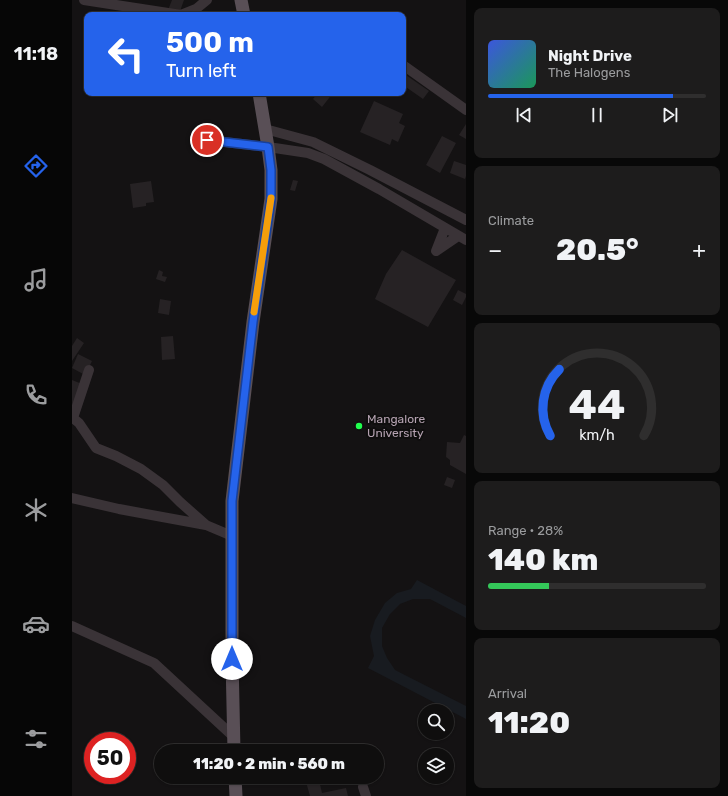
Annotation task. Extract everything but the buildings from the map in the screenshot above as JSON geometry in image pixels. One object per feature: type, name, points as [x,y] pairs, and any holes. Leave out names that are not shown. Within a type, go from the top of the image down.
[{"type":"main road","points":[[242,0],[244,12]]},
{"type":"main road","points":[[234,744],[232,659],[232,501],[251,337],[271,199],[271,170],[260,96]]},
{"type":"main road","points":[[235,784],[236,796]]},
{"type":"street","points":[[76,0],[137,12]]},
{"type":"street","points":[[84,0],[162,12]]},
{"type":"street","points":[[190,12],[196,10],[208,0]]},
{"type":"street","points":[[200,12],[208,0]]},
{"type":"street","points":[[406,67],[466,110]]},
{"type":"street","points":[[265,129],[313,142],[466,220]]},
{"type":"street","points":[[207,140],[308,153],[324,159],[379,189],[462,238]]},
{"type":"street","points":[[431,219],[438,205]]},
{"type":"street","points":[[445,228],[436,251],[462,238]]},
{"type":"street","points":[[89,370],[73,419],[79,423],[96,448],[116,456],[141,469],[163,485],[206,525]]},
{"type":"street","points":[[72,498],[206,525],[232,536]]},
{"type":"street","points":[[72,626],[154,663],[234,737]]},
{"type":"shaded area","points":[[417,580],[466,606],[466,618],[430,599],[413,599],[400,604],[390,614],[382,628],[382,646],[387,658],[395,670],[466,706],[466,719],[454,713],[454,704],[437,704],[368,668],[374,656],[370,636],[375,620],[385,603],[397,593],[411,589]]},
{"type":"slow traffic","points":[[254,312],[271,198]]},
{"type":"place","name":"Mangalore University","points":[[359,426]]},
{"type":"route","points":[[207,140],[268,147],[271,170],[271,199],[253,322],[232,501],[232,659]]}]
